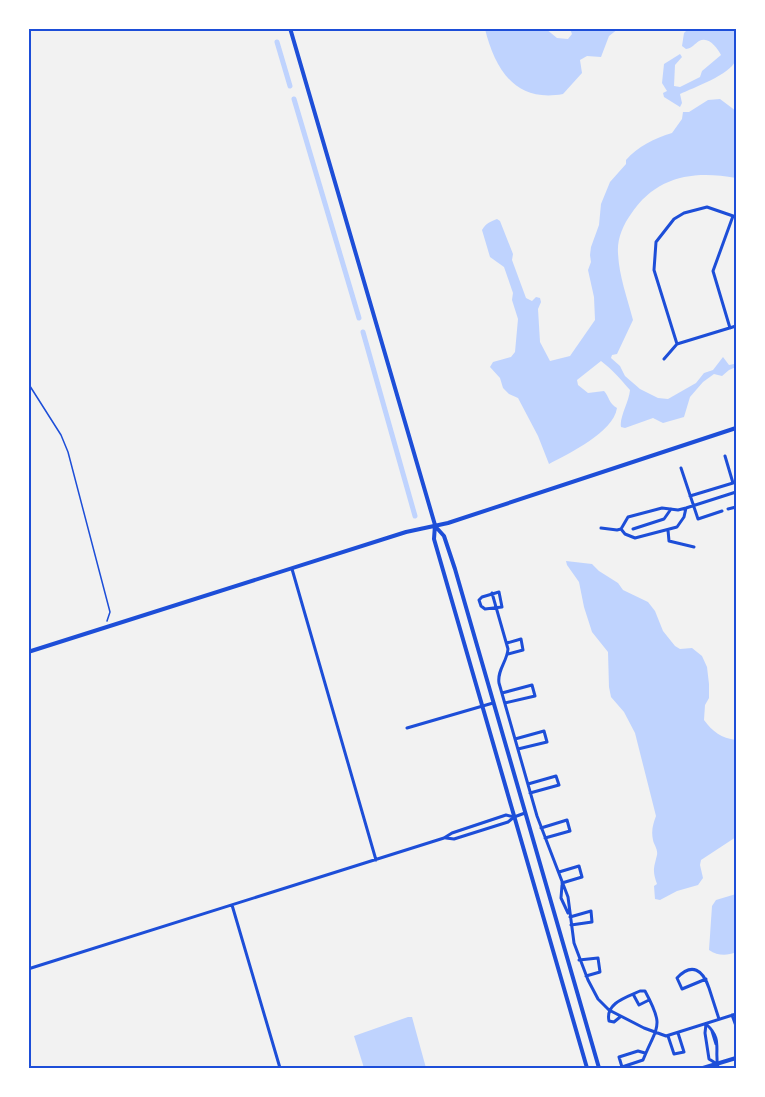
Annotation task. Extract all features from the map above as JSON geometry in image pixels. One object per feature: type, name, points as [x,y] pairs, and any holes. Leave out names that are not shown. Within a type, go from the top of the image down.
[{"type":"street","points":[[290,28],[435,525],[434,539],[587,1068]]},
{"type":"street","points":[[677,344],[654,270],[656,242],[674,219],[684,213],[707,207],[735,216],[713,271],[730,328]]},
{"type":"street","points":[[664,358],[677,344],[736,326]]},
{"type":"street","points":[[28,652],[406,532],[506,504],[597,472],[736,428]]},
{"type":"street","points":[[690,496],[734,483],[725,456]]},
{"type":"street","points":[[681,468],[698,519],[722,511]]},
{"type":"street","points":[[621,529],[628,517],[656,509],[686,508],[736,492]]},
{"type":"street","points":[[728,509],[736,507]]},
{"type":"street","points":[[621,529],[624,534],[635,538],[668,530],[677,527],[684,517],[686,508]]},
{"type":"street","points":[[633,529],[664,519],[671,509]]},
{"type":"street","points":[[435,525],[444,536],[449,550],[599,1068]]},
{"type":"street","points":[[601,528],[621,529]]},
{"type":"street","points":[[668,530],[669,541],[694,547]]},
{"type":"street","points":[[292,569],[376,860]]},
{"type":"street","points":[[499,592],[503,606],[483,609],[479,600],[492,594],[499,592]]},
{"type":"street","points":[[492,594],[507,643],[508,654],[498,675],[504,703],[541,828],[569,901],[569,916]]},
{"type":"street","points":[[507,643],[520,639],[523,650],[508,654]]},
{"type":"street","points":[[502,693],[532,685],[535,696],[504,703]]},
{"type":"street","points":[[407,728],[493,703]]},
{"type":"street","points":[[515,738],[544,731],[547,742],[518,749]]},
{"type":"street","points":[[528,784],[556,776],[559,786],[530,793]]},
{"type":"street","points":[[444,838],[454,839],[508,822],[525,813]]},
{"type":"street","points":[[28,969],[376,860],[506,815],[514,817]]},
{"type":"street","points":[[541,828],[567,820],[570,831],[545,838]]},
{"type":"street","points":[[558,872],[579,866],[582,877],[562,883]]},
{"type":"street","points":[[562,883],[561,898],[569,916],[579,960],[598,999],[609,1010],[655,1033],[668,1036],[734,1014],[736,1026]]},
{"type":"street","points":[[232,905],[280,1068]]},
{"type":"street","points":[[569,916],[591,912],[593,919],[592,922],[571,925]]},
{"type":"street","points":[[579,960],[598,958],[600,972],[586,976]]},
{"type":"street","points":[[706,979],[682,989],[676,978],[684,972],[694,970],[701,972],[706,979],[719,1019]]},
{"type":"street","points":[[620,1017],[610,1022],[607,1016],[615,1003],[643,990],[650,1000],[658,1021],[655,1033],[645,1053],[640,1062],[622,1067],[619,1057],[638,1051],[645,1053]]},
{"type":"street","points":[[633,994],[639,1005],[650,1000]]},
{"type":"street","points":[[706,1024],[712,1030],[717,1046],[717,1066]]},
{"type":"street","points":[[706,1024],[709,1059],[717,1066]]},
{"type":"street","points":[[668,1036],[674,1054],[684,1052],[678,1033]]},
{"type":"street","points":[[703,1068],[717,1066],[736,1058]]},
{"type":"path","points":[[28,383],[61,435],[68,452],[110,612],[104,628]]},
{"type":"water","points":[[485,29],[546,29],[557,38],[568,39],[572,34],[570,29],[618,29],[609,36],[601,57],[587,56],[580,60],[582,73],[563,94],[546,95],[520,88],[510,80],[501,70]]},
{"type":"water","points":[[688,29],[736,29],[737,53],[735,61],[727,71],[680,94],[682,103],[680,107],[664,97],[663,93],[667,91],[662,83],[664,64],[680,54],[682,57],[675,65],[674,86],[680,87],[700,77],[702,71],[721,55],[706,40],[699,41],[686,49],[682,46],[684,33]]},
{"type":"water","points":[[720,99],[736,111],[736,178],[705,175],[677,179],[652,191],[631,214],[621,232],[618,253],[633,320],[617,354],[612,355],[611,358],[620,366],[625,376],[640,389],[658,398],[668,399],[696,383],[704,373],[713,370],[723,357],[729,365],[736,361],[736,367],[722,376],[714,374],[703,382],[690,397],[684,417],[663,423],[653,418],[625,428],[621,427],[621,423],[630,390],[601,361],[577,380],[578,385],[588,393],[604,391],[617,408],[614,417],[599,434],[549,464],[538,436],[518,398],[503,388],[500,378],[490,367],[493,362],[511,357],[515,352],[518,319],[512,300],[513,293],[504,267],[490,257],[482,230],[490,222],[497,219],[500,221],[526,298],[532,301],[536,297],[540,298],[538,309],[540,342],[550,361],[570,356],[595,320],[594,297],[588,270],[591,262],[591,247],[599,225],[601,204],[610,182],[635,151],[653,140],[672,133],[682,119],[683,112],[689,112],[708,100]]},
{"type":"water","points":[[566,561],[592,564],[618,583],[623,590],[648,602],[655,611],[663,631],[675,646],[680,649],[692,648],[702,656],[707,667],[709,684],[709,698],[705,705],[704,720],[718,734],[736,740],[736,837],[701,860],[703,878],[698,885],[677,891],[660,900],[655,899],[654,886],[657,884],[654,869],[657,853],[652,831],[656,816],[635,733],[624,712],[611,697],[608,652],[592,632],[579,582]]},
{"type":"water","points":[[736,894],[736,952],[726,955],[719,954],[709,950],[712,906],[716,900]]},
{"type":"water","points":[[412,1017],[426,1068],[364,1068],[354,1036]]},
{"type":"waterway","points":[[277,42],[290,86]]},
{"type":"waterway","points":[[294,99],[359,318]]},
{"type":"waterway","points":[[363,332],[415,516]]}]
